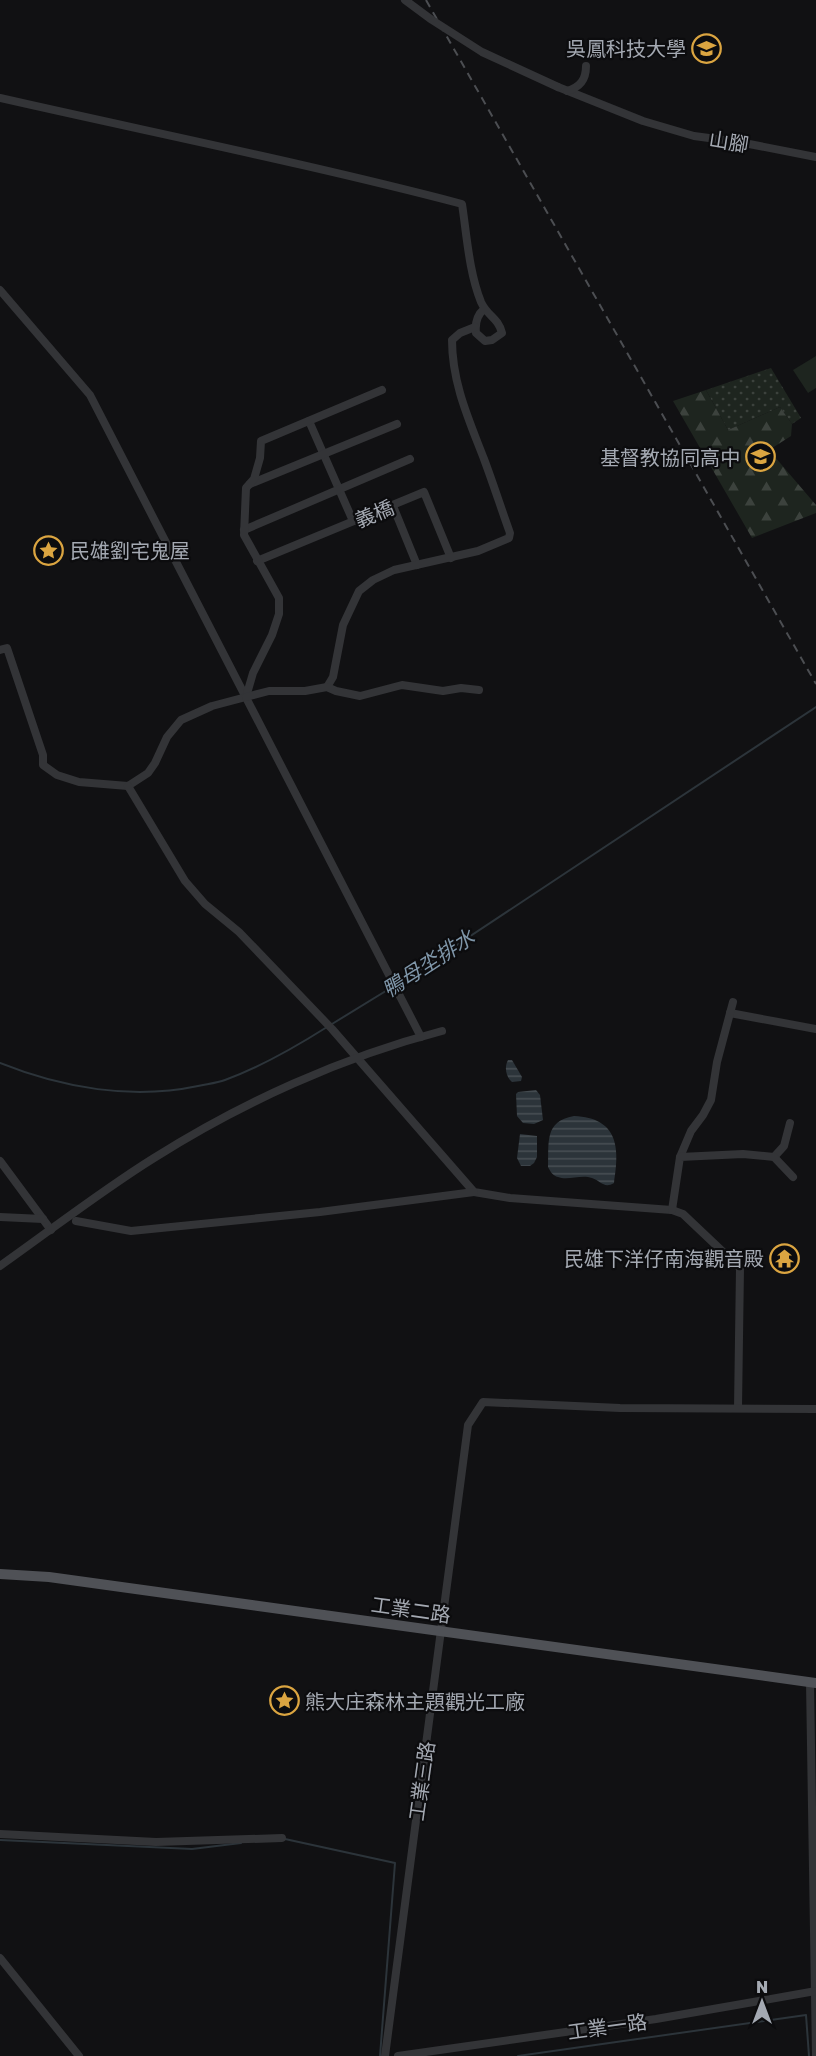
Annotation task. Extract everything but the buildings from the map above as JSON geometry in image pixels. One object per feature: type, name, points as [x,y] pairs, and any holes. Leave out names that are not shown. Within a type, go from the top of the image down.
[{"type":"main road","name":"工業二路","points":[[0,1574],[49,1577],[813,1682]]},
{"type":"street","name":"山腳","points":[[405,0],[482,52],[567,91],[644,121],[694,136],[816,157]]},
{"type":"street","points":[[567,91],[579,86],[583,81],[586,66]]},
{"type":"street","points":[[0,98],[250,152],[462,204],[473,272],[484,309],[499,322],[502,333],[492,340],[485,340],[476,333],[475,327],[484,309]]},
{"type":"street","points":[[0,290],[90,395],[421,1037]]},
{"type":"street","points":[[327,687],[333,677],[343,625],[359,591],[373,580],[394,570],[451,558],[509,538],[510,533],[461,402],[452,358],[452,340],[460,333],[475,327]]},
{"type":"street","points":[[246,697],[253,673],[272,635],[279,614],[279,598],[244,535],[246,488],[254,479],[260,458],[261,441],[382,390]]},
{"type":"street","points":[[309,421],[353,521]]},
{"type":"street","points":[[250,484],[397,424]]},
{"type":"street","name":"義橋","points":[[244,530],[410,459]]},
{"type":"street","name":"義橋","points":[[257,561],[424,492],[451,558]]},
{"type":"street","points":[[393,506],[417,565]]},
{"type":"street","points":[[0,650],[7,648],[43,755],[43,765],[57,776],[79,782],[128,786],[148,773],[167,737],[181,720],[212,706],[269,691],[305,691],[327,687],[360,696],[402,685],[443,691],[461,688],[479,690]]},
{"type":"street","points":[[128,786],[185,881],[205,904],[239,932],[332,1029],[474,1192]]},
{"type":"street","points":[[672,1210],[680,1157],[690,1131],[711,1100],[717,1062],[733,1002]]},
{"type":"street","points":[[730,1013],[816,1029]]},
{"type":"street","points":[[0,1266],[154,1158],[247,1106],[337,1066],[442,1031]]},
{"type":"street","points":[[774,1157],[784,1146],[790,1123]]},
{"type":"street","points":[[680,1157],[743,1154],[774,1157],[793,1177]]},
{"type":"street","points":[[0,1161],[51,1230]]},
{"type":"street","points":[[76,1221],[130,1231],[320,1212],[474,1192],[510,1198],[672,1210],[683,1215],[740,1268],[738,1408],[816,1409]]},
{"type":"street","points":[[0,1217],[43,1219]]},
{"type":"street","name":"工業三路","points":[[385,2056],[468,1425],[483,1402],[620,1408],[738,1408]]},
{"type":"street","points":[[813,1682],[816,2056]]},
{"type":"street","points":[[0,1834],[156,1842],[282,1838]]},
{"type":"street","points":[[0,1958],[79,2056]]},
{"type":"street","name":"工業一路","points":[[398,2056],[656,2019],[815,1991]]},
{"type":"green space","points":[[816,356],[816,388],[808,393],[793,370]]},
{"type":"green space","points":[[771,368],[801,418],[792,424],[780,407],[728,430],[706,390]]},
{"type":"green space","points":[[706,390],[728,430],[780,407],[792,424],[791,436],[769,450],[816,505],[816,513],[752,538],[673,401]]},
{"type":"shaded area","points":[[508,1060],[512,1060],[522,1077],[521,1081],[512,1082],[508,1077],[506,1069]]},
{"type":"shaded area","points":[[536,1090],[540,1095],[543,1120],[534,1124],[523,1123],[517,1116],[516,1094]]},
{"type":"shaded area","points":[[574,1116],[600,1122],[613,1137],[616,1147],[616,1170],[614,1183],[611,1185],[605,1185],[588,1177],[555,1176],[548,1167],[550,1134],[553,1128],[564,1119]]},
{"type":"shaded area","points":[[520,1134],[537,1136],[537,1157],[530,1166],[521,1166],[517,1158]]},
{"type":"waterway","name":"鴨母坔排水","points":[[332,1024],[407,978],[816,707]]},
{"type":"waterway","name":"鴨母坔排水","points":[[0,1063],[72,1085],[123,1091],[173,1090],[219,1082],[238,1075],[303,1042],[327,1027]]},
{"type":"waterway","points":[[285,1839],[395,1863],[380,2056]]},
{"type":"waterway","points":[[0,1840],[192,1849],[241,1843]]},
{"type":"waterway","points":[[518,2056],[806,2015],[809,2056]]},
{"type":"railway","points":[[426,0],[816,684]]},
{"type":"place","name":"吳鳳科技大學","points":[[707,48]]},
{"type":"place","name":"基督教協同高中","points":[[761,457]]},
{"type":"place","name":"民雄劉宅鬼屋","points":[[49,550]]},
{"type":"place","name":"民雄下洋仔南海觀音殿","points":[[785,1258]]},
{"type":"place","name":"熊大庄森林主題觀光工廠","points":[[284,1701]]}]
